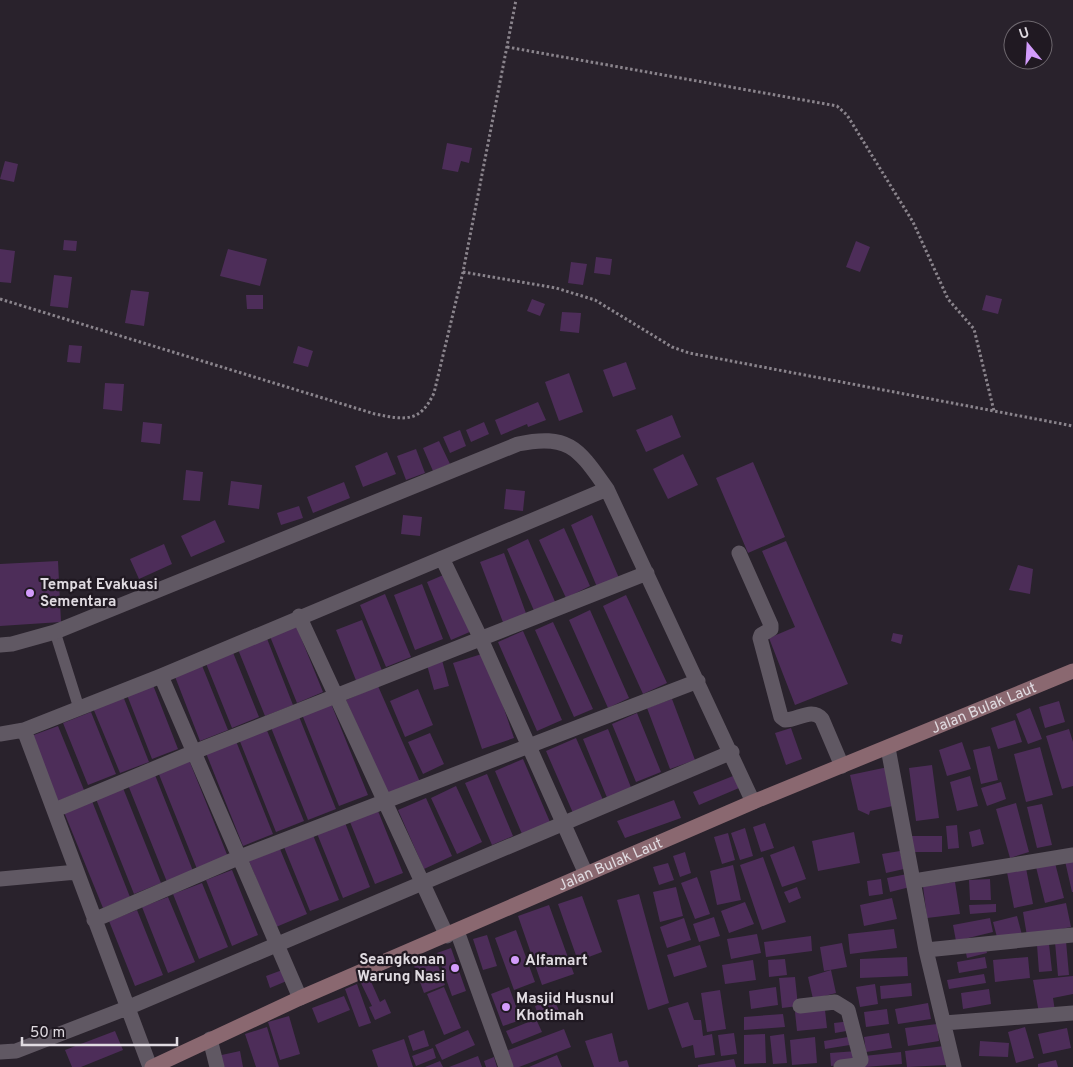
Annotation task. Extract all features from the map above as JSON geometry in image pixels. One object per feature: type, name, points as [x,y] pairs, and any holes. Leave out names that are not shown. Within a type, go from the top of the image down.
[{"type":"street","points":[[0,645],[12,644],[54,632],[518,444],[541,439],[566,445],[582,454],[607,489],[732,752],[753,802]]},
{"type":"street","points":[[0,734],[24,730],[161,676],[299,616],[607,489]]},
{"type":"street","points":[[739,553],[771,625],[771,629],[761,635],[760,638],[781,717],[785,720],[790,720],[813,713],[818,714],[842,766]]},
{"type":"street","points":[[442,558],[481,639],[527,746],[586,874]]},
{"type":"street","points":[[55,810],[194,752],[647,573]]},
{"type":"street","points":[[299,616],[422,883],[452,934],[506,1067]]},
{"type":"street","name":"Jalan Bulak Laut","points":[[151,1067],[300,998],[452,934],[753,802],[1073,671]]},
{"type":"street","points":[[161,676],[300,998]]},
{"type":"street","points":[[94,920],[240,857],[698,681]]},
{"type":"street","points":[[24,730],[127,1008],[151,1067]]},
{"type":"street","points":[[888,748],[926,950],[954,1067]]},
{"type":"street","points":[[0,1052],[16,1051],[127,1008],[732,752]]},
{"type":"street","points":[[914,881],[1073,855]]},
{"type":"street","points":[[0,879],[77,872]]},
{"type":"street","points":[[926,950],[1073,935]]},
{"type":"street","points":[[800,1006],[835,1002],[848,1010],[861,1060],[857,1065],[841,1067]]},
{"type":"street","points":[[944,1023],[1073,1013]]},
{"type":"street","points":[[210,1039],[217,1067]]},
{"type":"lane","points":[[54,632],[79,708]]},
{"type":"path","points":[[0,299],[375,414],[397,418],[415,417],[428,406],[434,392],[462,272],[516,0]]},
{"type":"path","points":[[507,47],[837,106],[847,115],[913,222],[948,299],[974,329],[994,412]]},
{"type":"path","points":[[462,272],[556,288],[595,300],[672,347],[689,353],[1073,426]]},
{"type":"building","points":[[447,143],[472,148],[469,163],[461,161],[458,172],[442,169]]},
{"type":"building","points":[[5,161],[18,164],[14,182],[0,179]]},
{"type":"building","points":[[64,240],[77,241],[76,251],[63,250]]},
{"type":"building","points":[[856,241],[870,247],[860,272],[846,267]]},
{"type":"building","points":[[0,249],[15,251],[11,283],[0,282]]},
{"type":"building","points":[[228,249],[267,259],[260,286],[220,276]]},
{"type":"building","points":[[596,257],[612,259],[610,275],[594,273]]},
{"type":"building","points":[[571,262],[587,264],[583,285],[568,283]]},
{"type":"building","points":[[54,275],[72,277],[68,308],[50,306]]},
{"type":"building","points":[[131,290],[149,292],[144,326],[125,323]]},
{"type":"building","points":[[246,295],[263,295],[263,309],[247,309]]},
{"type":"building","points":[[986,295],[1002,299],[998,314],[982,310]]},
{"type":"building","points":[[532,299],[545,304],[540,316],[527,311]]},
{"type":"building","points":[[562,312],[581,313],[579,333],[560,331]]},
{"type":"building","points":[[69,345],[82,346],[80,363],[67,362]]},
{"type":"building","points":[[298,346],[313,351],[308,367],[293,363]]},
{"type":"building","points":[[626,362],[636,389],[613,397],[603,370]]},
{"type":"building","points":[[569,373],[583,412],[559,421],[545,382]]},
{"type":"building","points":[[105,383],[124,384],[122,411],[103,409]]},
{"type":"building","points":[[538,402],[546,420],[528,427],[527,424],[501,435],[495,420]]},
{"type":"building","points":[[672,415],[681,437],[646,452],[636,430]]},
{"type":"building","points":[[143,422],[162,424],[160,444],[141,442]]},
{"type":"building","points":[[484,422],[489,434],[471,442],[466,430]]},
{"type":"building","points":[[460,430],[466,446],[450,453],[443,437]]},
{"type":"building","points":[[439,441],[450,464],[433,471],[423,448]]},
{"type":"building","points":[[416,449],[425,473],[406,480],[397,456]]},
{"type":"building","points":[[387,452],[396,474],[363,487],[355,466]]},
{"type":"building","points":[[683,454],[698,485],[668,499],[653,469]]},
{"type":"building","points":[[753,462],[785,537],[748,553],[716,478]]},
{"type":"building","points":[[186,470],[203,472],[200,501],[183,500]]},
{"type":"building","points":[[231,481],[262,485],[259,509],[228,505]]},
{"type":"building","points":[[344,482],[350,498],[313,513],[307,497]]},
{"type":"building","points":[[506,489],[525,491],[523,511],[504,509]]},
{"type":"building","points":[[299,506],[303,518],[281,525],[277,513]]},
{"type":"building","points":[[403,515],[422,517],[420,536],[401,534]]},
{"type":"building","points":[[592,515],[619,578],[597,587],[571,525]]},
{"type":"building","points":[[215,520],[225,542],[191,557],[181,536]]},
{"type":"building","points":[[564,528],[590,586],[566,598],[539,540]]},
{"type":"building","points":[[528,539],[556,604],[535,613],[507,549]]},
{"type":"building","points":[[786,541],[848,684],[795,705],[769,638],[795,627],[762,551]]},
{"type":"building","points":[[164,544],[172,564],[139,579],[130,559]]},
{"type":"building","points":[[504,553],[527,616],[504,625],[480,562]]},
{"type":"building","name":"Tempat Evakuasi Sementara","points":[[58,561],[61,622],[0,626],[0,564]]},
{"type":"building","points":[[1018,565],[1033,569],[1030,594],[1009,590]]},
{"type":"building","points":[[448,573],[472,631],[451,640],[427,582]]},
{"type":"building","points":[[422,584],[443,639],[415,650],[394,595]]},
{"type":"building","points":[[385,594],[411,657],[386,667],[360,605]]},
{"type":"building","points":[[626,595],[667,683],[643,694],[603,606]]},
{"type":"building","points":[[590,610],[629,698],[608,708],[569,620]]},
{"type":"building","points":[[362,620],[383,673],[357,683],[336,630]]},
{"type":"building","points":[[553,622],[593,709],[574,717],[535,630]]},
{"type":"building","points":[[295,623],[323,692],[297,703],[269,634]]},
{"type":"building","points":[[523,631],[562,720],[537,731],[498,642]]},
{"type":"building","points":[[893,633],[903,635],[901,644],[891,641]]},
{"type":"building","points":[[266,636],[293,705],[265,716],[237,647]]},
{"type":"building","points":[[232,650],[259,717],[232,728],[205,661]]},
{"type":"building","points":[[485,653],[514,738],[482,749],[453,663]]},
{"type":"building","points":[[442,660],[449,686],[434,690],[427,665]]},
{"type":"building","points":[[201,663],[228,730],[200,741],[174,674]]},
{"type":"building","points":[[153,685],[178,749],[152,759],[127,695]]},
{"type":"building","points":[[378,686],[420,782],[388,796],[346,700]]},
{"type":"building","points":[[418,689],[433,725],[405,737],[390,701]]},
{"type":"building","points":[[123,696],[149,762],[120,773],[93,708]]},
{"type":"building","points":[[672,699],[695,760],[670,769],[647,708]]},
{"type":"building","points":[[330,701],[368,795],[339,806],[301,712]]},
{"type":"building","points":[[1059,701],[1065,722],[1045,728],[1039,707]]},
{"type":"building","points":[[1030,708],[1042,739],[1028,744],[1016,714]]},
{"type":"building","points":[[91,712],[116,774],[88,785],[63,723]]},
{"type":"building","points":[[637,713],[661,772],[636,782],[612,724]]},
{"type":"building","points":[[298,714],[336,809],[308,820],[270,725]]},
{"type":"building","points":[[1015,720],[1022,742],[998,749],[991,728]]},
{"type":"building","points":[[58,726],[84,790],[58,801],[31,736]]},
{"type":"building","points":[[266,728],[304,821],[276,832],[239,739]]},
{"type":"building","points":[[791,728],[802,759],[786,765],[775,733]]},
{"type":"building","points":[[608,729],[632,790],[608,800],[583,739]]},
{"type":"building","points":[[1069,729],[1073,742],[1073,786],[1062,789],[1046,736]]},
{"type":"building","points":[[430,733],[444,764],[423,774],[408,742]]},
{"type":"building","points":[[576,738],[603,800],[573,813],[546,751]]},
{"type":"building","points":[[236,741],[273,834],[243,846],[206,753]]},
{"type":"building","points":[[962,742],[971,769],[947,776],[939,750]]},
{"type":"building","points":[[990,746],[998,780],[981,784],[973,750]]},
{"type":"building","points":[[1040,747],[1053,795],[1026,802],[1014,754]]},
{"type":"building","points":[[523,759],[550,822],[522,834],[495,771]]},
{"type":"building","points":[[189,760],[228,857],[197,869],[158,772]]},
{"type":"building","points":[[932,765],[939,818],[916,821],[909,768]]},
{"type":"building","points":[[888,767],[897,805],[870,811],[869,815],[858,810],[850,775]]},
{"type":"building","points":[[487,774],[513,836],[492,845],[465,783]]},
{"type":"building","points":[[155,775],[193,871],[167,882],[128,785]]},
{"type":"building","points":[[733,776],[739,788],[699,805],[693,792]]},
{"type":"building","points":[[970,776],[978,806],[957,811],[950,782]]},
{"type":"building","points":[[1001,782],[1006,799],[987,806],[981,788]]},
{"type":"building","points":[[456,786],[482,842],[457,854],[431,798]]},
{"type":"building","points":[[123,788],[161,883],[134,894],[96,799]]},
{"type":"building","points":[[426,798],[452,856],[424,869],[398,810]]},
{"type":"building","points":[[674,800],[681,818],[625,838],[617,821]]},
{"type":"building","points":[[92,801],[130,897],[103,908],[64,812]]},
{"type":"building","points":[[1016,803],[1029,852],[1010,858],[996,809]]},
{"type":"building","points":[[1042,804],[1052,845],[1037,848],[1027,807]]},
{"type":"building","points":[[376,806],[403,873],[375,884],[348,817]]},
{"type":"building","points":[[344,820],[370,887],[343,898],[316,831]]},
{"type":"building","points":[[765,823],[774,848],[761,852],[753,827]]},
{"type":"building","points":[[957,825],[959,848],[948,849],[946,826]]},
{"type":"building","points":[[745,828],[753,856],[740,860],[731,833]]},
{"type":"building","points":[[980,829],[984,844],[972,847],[969,832]]},
{"type":"building","points":[[854,832],[860,863],[818,871],[812,841]]},
{"type":"building","points":[[728,833],[735,860],[722,864],[714,837]]},
{"type":"building","points":[[313,835],[339,900],[310,911],[284,847]]},
{"type":"building","points":[[912,836],[942,836],[942,852],[912,852]]},
{"type":"building","points":[[794,846],[806,879],[782,887],[770,855]]},
{"type":"building","points":[[280,849],[307,914],[276,927],[249,861]]},
{"type":"building","points":[[900,851],[904,869],[886,873],[882,854]]},
{"type":"building","points":[[685,852],[691,873],[680,877],[673,856]]},
{"type":"building","points":[[763,857],[786,922],[762,930],[740,865]]},
{"type":"building","points":[[1054,859],[1064,898],[1045,903],[1035,863]]},
{"type":"building","points":[[1073,860],[1073,892],[1072,892],[1065,861]]},
{"type":"building","points":[[668,863],[674,880],[659,885],[653,867]]},
{"type":"building","points":[[1025,863],[1033,904],[1014,908],[1006,867]]},
{"type":"building","points":[[733,865],[741,900],[717,905],[710,871]]},
{"type":"building","points":[[232,870],[258,935],[232,946],[206,880]]},
{"type":"building","points":[[907,874],[910,887],[890,892],[887,878]]},
{"type":"building","points":[[697,877],[710,914],[695,919],[681,883]]},
{"type":"building","points":[[881,879],[883,894],[869,896],[867,881]]},
{"type":"building","points":[[990,879],[991,900],[970,900],[969,880]]},
{"type":"building","points":[[955,882],[960,914],[927,918],[923,886]]},
{"type":"building","points":[[202,883],[228,947],[199,959],[173,894]]},
{"type":"building","points":[[676,887],[683,916],[660,922],[653,892]]},
{"type":"building","points":[[797,887],[801,898],[789,903],[784,892]]},
{"type":"building","points":[[639,894],[669,1003],[648,1010],[617,900]]},
{"type":"building","points":[[582,896],[602,952],[578,961],[558,904]]},
{"type":"building","points":[[168,897],[195,962],[168,973],[142,907]]},
{"type":"building","points":[[892,898],[897,919],[864,926],[860,905]]},
{"type":"building","points":[[745,902],[754,924],[729,933],[721,911]]},
{"type":"building","points":[[1066,903],[1071,927],[1027,936],[1023,912]]},
{"type":"building","points":[[996,904],[996,912],[970,914],[969,905]]},
{"type":"building","points":[[549,905],[574,974],[542,985],[518,916]]},
{"type":"building","points":[[137,910],[163,975],[135,986],[109,921]]},
{"type":"building","points":[[1017,916],[1022,935],[998,941],[993,922]]},
{"type":"building","points":[[714,917],[720,936],[699,942],[693,924]]},
{"type":"building","points":[[684,918],[691,940],[667,948],[660,927]]},
{"type":"building","points":[[990,918],[993,932],[956,941],[953,925]]},
{"type":"building","points":[[894,929],[897,948],[850,954],[848,934]]},
{"type":"building","name":"Alfamart","points":[[516,930],[535,982],[514,990],[495,938]]},
{"type":"building","points":[[757,934],[761,953],[731,959],[727,939]]},
{"type":"building","points":[[487,935],[497,966],[483,970],[473,939]]},
{"type":"building","points":[[811,936],[812,951],[766,957],[764,942]]},
{"type":"building","points":[[983,938],[987,953],[967,958],[964,943]]},
{"type":"building","points":[[1066,941],[1069,975],[1058,976],[1055,942]]},
{"type":"building","points":[[842,943],[847,967],[824,971],[820,947]]},
{"type":"building","points":[[1049,944],[1052,971],[1039,972],[1037,945]]},
{"type":"building","points":[[700,945],[707,967],[674,977],[667,955]]},
{"type":"building","points":[[451,948],[466,991],[452,996],[437,953]]},
{"type":"building","points":[[434,954],[445,985],[424,993],[413,963]]},
{"type":"building","points":[[907,957],[908,976],[860,978],[860,959]]},
{"type":"building","points":[[985,957],[987,968],[959,973],[957,962]]},
{"type":"building","points":[[1028,957],[1030,978],[995,982],[993,960]]},
{"type":"building","points":[[785,959],[787,975],[769,977],[768,960]]},
{"type":"building","points":[[753,960],[756,980],[725,984],[722,965]]},
{"type":"building","points":[[285,969],[289,980],[270,988],[266,976]]},
{"type":"building","points":[[831,970],[836,993],[813,999],[808,977]]},
{"type":"building","points":[[984,974],[986,983],[949,989],[947,980]]},
{"type":"building","points":[[1073,976],[1073,994],[1053,998],[1055,1011],[1039,1013],[1033,980]]},
{"type":"building","points":[[369,977],[380,1002],[385,999],[391,1013],[375,1020],[369,1007],[372,1006],[360,981]]},
{"type":"building","points":[[795,977],[798,1006],[782,1008],[779,978]]},
{"type":"building","points":[[911,983],[912,996],[881,999],[880,986]]},
{"type":"building","points":[[357,984],[371,1023],[359,1027],[345,989]]},
{"type":"building","points":[[875,984],[878,1004],[860,1007],[856,987]]},
{"type":"building","points":[[444,987],[461,1028],[444,1035],[427,994]]},
{"type":"building","name":"Masjid Husnul Khotimah","points":[[509,987],[521,1020],[503,1026],[491,994]]},
{"type":"building","points":[[776,987],[778,1005],[751,1009],[749,991]]},
{"type":"building","points":[[989,989],[991,1004],[963,1009],[961,993]]},
{"type":"building","points":[[720,990],[726,1029],[707,1032],[701,993]]},
{"type":"building","points":[[344,996],[350,1010],[318,1023],[312,1008]]},
{"type":"building","points":[[554,999],[560,1013],[540,1020],[535,1006]]},
{"type":"building","points":[[688,1002],[694,1020],[701,1020],[703,1036],[712,1034],[715,1055],[695,1058],[693,1045],[682,1048],[668,1008]]},
{"type":"building","points":[[928,1003],[931,1019],[898,1024],[895,1009]]},
{"type":"building","points":[[887,1009],[889,1024],[866,1027],[864,1012]]},
{"type":"building","points":[[825,1010],[827,1028],[797,1031],[795,1012]]},
{"type":"building","points":[[783,1014],[785,1027],[744,1030],[744,1017]]},
{"type":"building","points":[[289,1016],[300,1054],[280,1060],[268,1022]]},
{"type":"building","points":[[536,1019],[542,1032],[512,1044],[506,1031]]},
{"type":"building","points":[[851,1021],[852,1030],[835,1033],[834,1023]]},
{"type":"building","points":[[937,1024],[939,1041],[908,1046],[905,1028]]},
{"type":"building","points":[[267,1027],[279,1067],[256,1067],[245,1034]]},
{"type":"building","points":[[1025,1027],[1034,1058],[1016,1063],[1008,1032]]},
{"type":"building","points":[[1067,1028],[1071,1048],[1043,1054],[1038,1034]]},
{"type":"building","points":[[564,1029],[571,1047],[519,1067],[512,1067],[506,1051]]},
{"type":"building","points":[[424,1030],[429,1046],[413,1051],[408,1036]]},
{"type":"building","points":[[468,1030],[475,1045],[442,1060],[435,1045]]},
{"type":"building","points":[[115,1031],[123,1050],[81,1067],[72,1067],[65,1050]]},
{"type":"building","points":[[612,1033],[619,1062],[627,1060],[629,1067],[594,1067],[585,1041]]},
{"type":"building","points":[[734,1033],[737,1054],[721,1056],[718,1035]]},
{"type":"building","points":[[889,1033],[892,1048],[866,1052],[864,1037]]},
{"type":"building","points":[[765,1034],[766,1063],[744,1064],[744,1035]]},
{"type":"building","points":[[784,1034],[787,1063],[773,1064],[770,1036]]},
{"type":"building","points":[[854,1036],[856,1044],[825,1049],[824,1041]]},
{"type":"building","points":[[815,1037],[817,1063],[792,1065],[790,1040]]},
{"type":"building","points":[[404,1039],[413,1067],[378,1067],[372,1050]]},
{"type":"building","points":[[980,1041],[1009,1043],[1008,1057],[979,1056]]},
{"type":"building","points":[[944,1046],[946,1065],[907,1067],[905,1051]]},
{"type":"building","points":[[433,1048],[436,1058],[416,1066],[412,1056]]},
{"type":"building","points":[[240,1051],[243,1067],[220,1067],[217,1056]]},
{"type":"building","points":[[857,1051],[858,1063],[831,1066],[830,1053]]},
{"type":"building","points":[[901,1052],[902,1064],[865,1067],[864,1056]]},
{"type":"building","points":[[557,1055],[562,1067],[529,1067]]},
{"type":"building","points":[[478,1056],[482,1067],[449,1067]]},
{"type":"building","points":[[494,1057],[497,1067],[486,1067],[484,1061]]},
{"type":"building","points":[[734,1059],[736,1067],[698,1067],[698,1065]]},
{"type":"building","points":[[1056,1060],[1058,1067],[1038,1067],[1038,1064]]},
{"type":"building","points":[[440,1061],[443,1067],[425,1067]]},
{"type":"place","name":"Tempat Evakuasi Sementara","points":[[30,593]]},
{"type":"place","name":"Alfamart","points":[[515,960]]},
{"type":"place","name":"Seangkonan Warung Nasi","points":[[455,968]]},
{"type":"place","name":"Masjid Husnul Khotimah","points":[[506,1007]]}]
